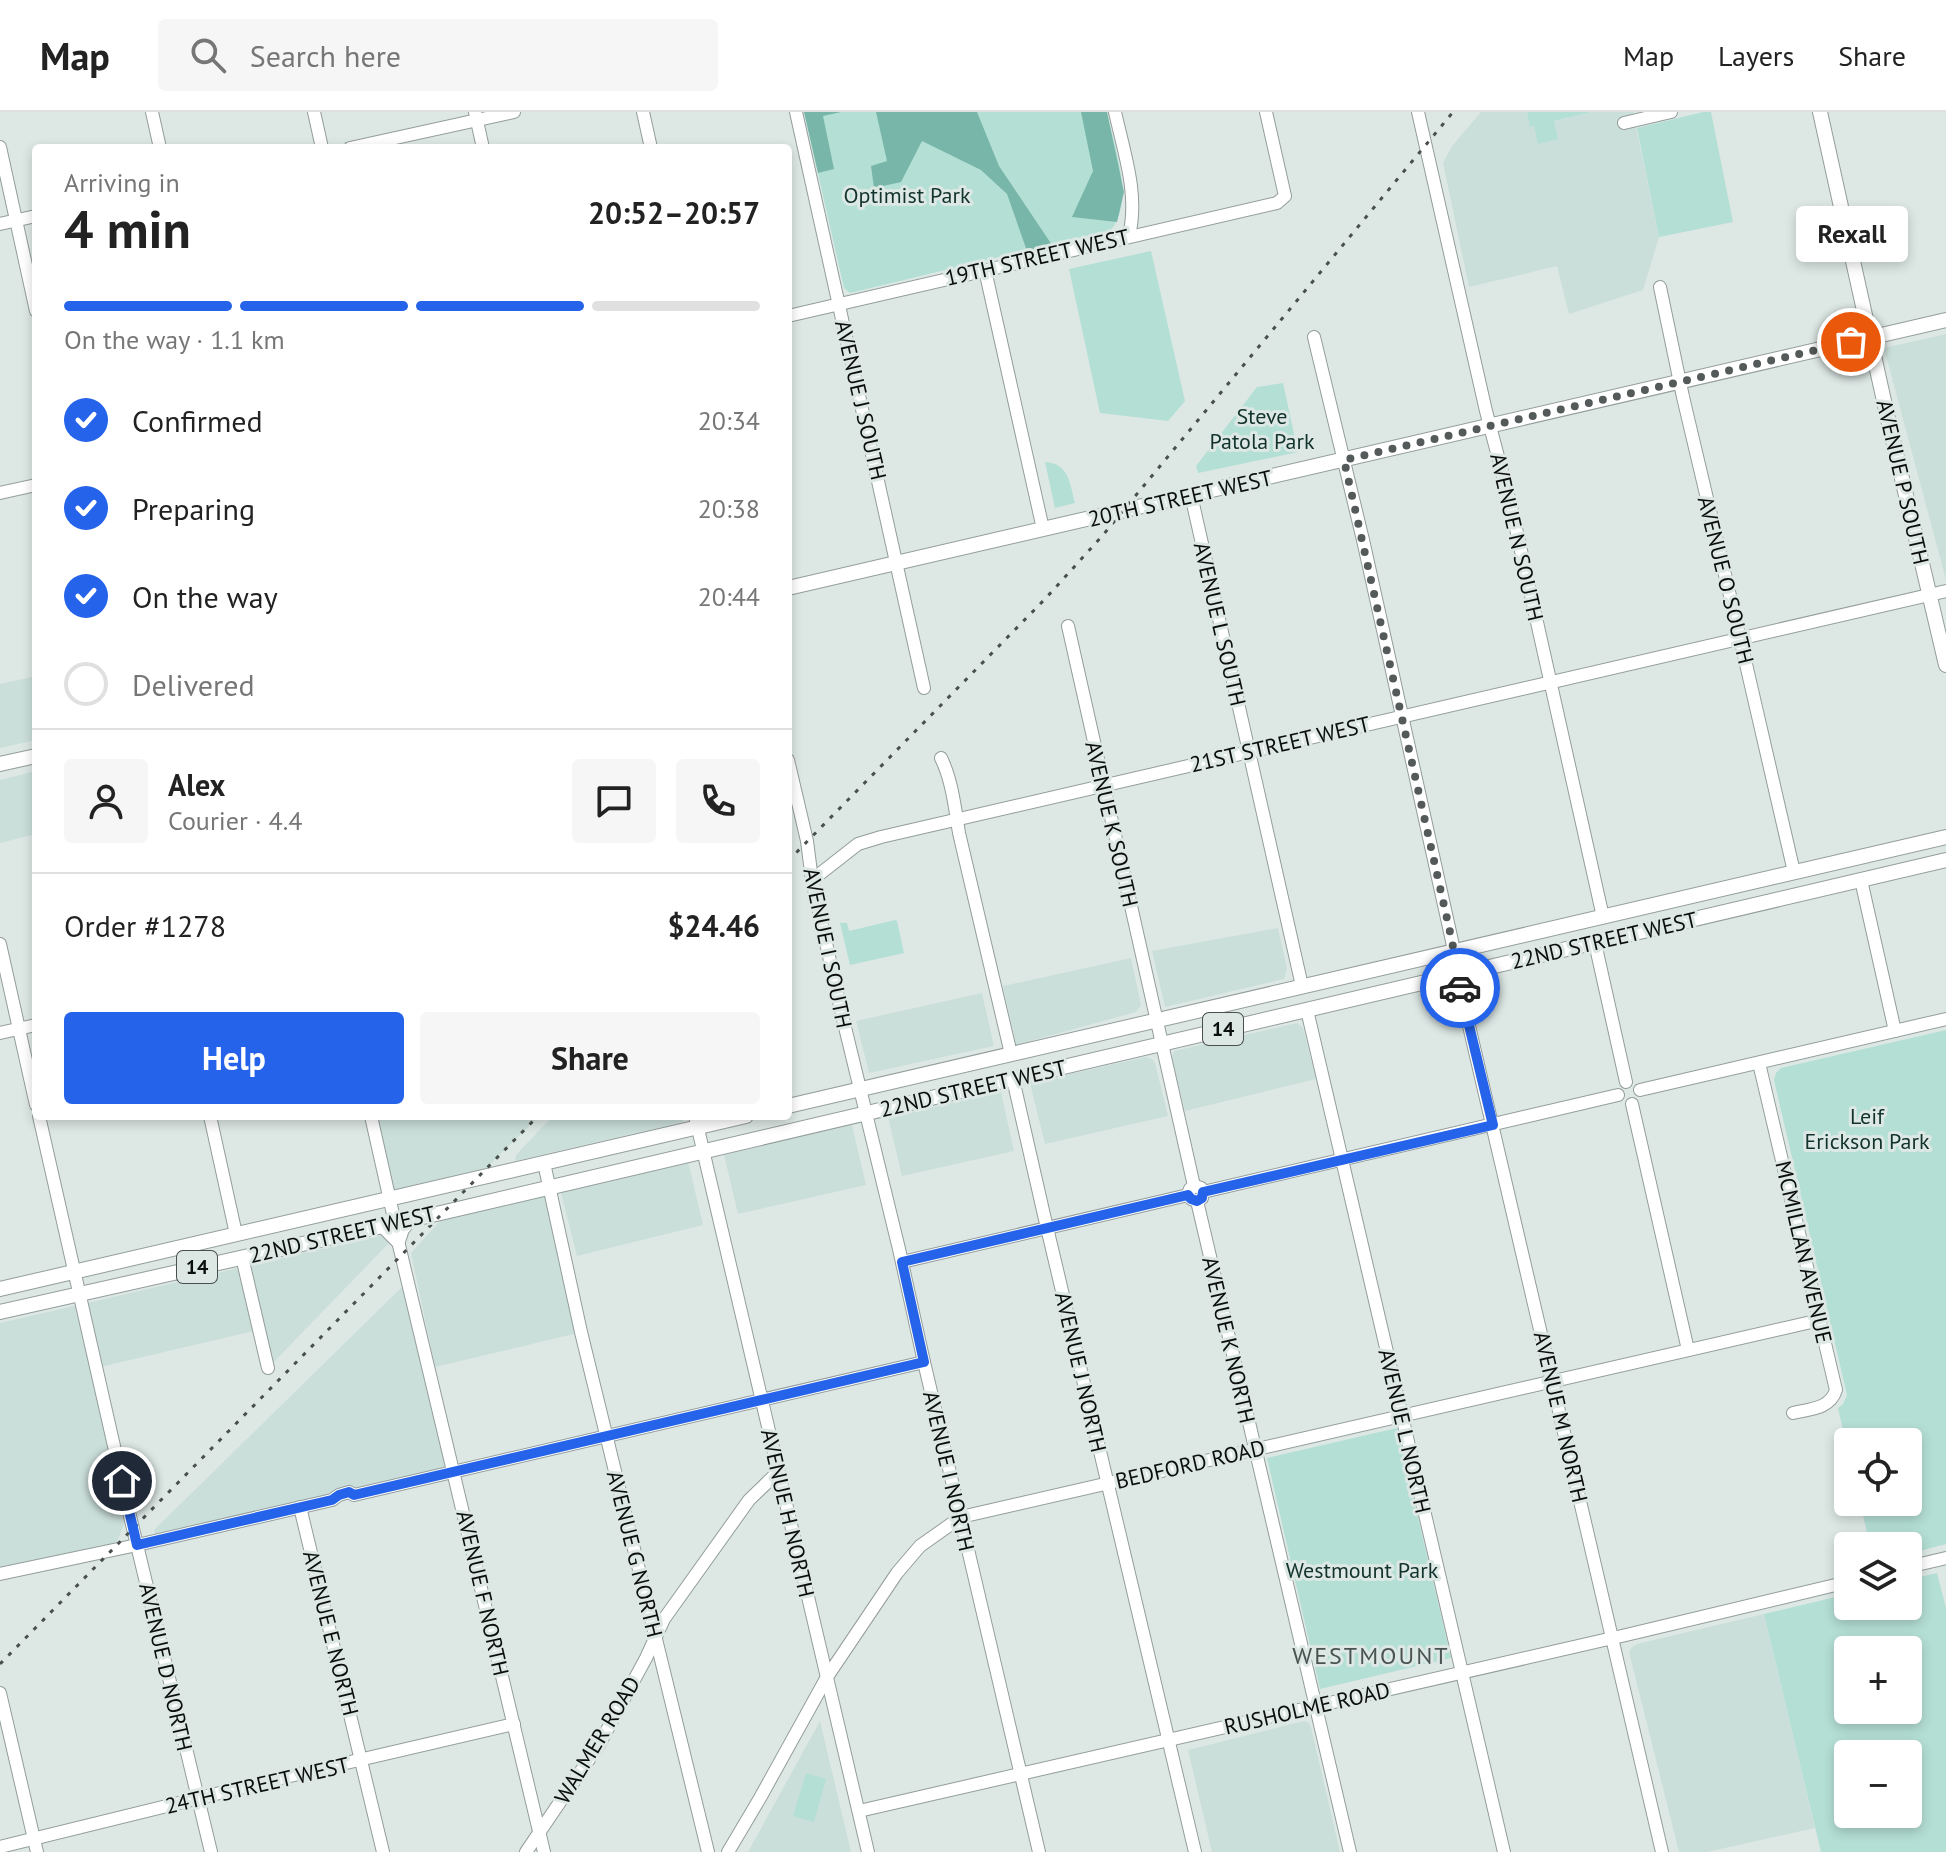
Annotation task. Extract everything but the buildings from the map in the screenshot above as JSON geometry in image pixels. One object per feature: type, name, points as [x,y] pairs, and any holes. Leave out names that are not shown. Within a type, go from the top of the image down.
[{"type":"main road","name":"AVENUE P SOUTH","points":[[1820,112],[1946,665]]},
{"type":"main road","name":"20TH STREET WEST","points":[[792,587],[1946,320]]},
{"type":"main road","points":[[0,764],[32,757]]},
{"type":"main road","name":"22ND STREET WEST","points":[[792,1105],[1946,837]]},
{"type":"main road","name":"22ND STREET WEST","points":[[0,1312],[1307,1010],[1458,979],[1595,943],[1946,860]]},
{"type":"main road","name":"22ND STREET WEST","points":[[0,1289],[544,1163],[697,1122]]},
{"type":"main road","points":[[398,1241],[402,1229],[411,1219]]},
{"type":"main road","points":[[389,1224],[398,1241]]},
{"type":"street","points":[[152,112],[159,144]]},
{"type":"street","points":[[314,112],[321,144]]},
{"type":"street","points":[[366,144],[476,116],[514,112]]},
{"type":"street","points":[[643,112],[650,144]]},
{"type":"street","name":"AVENUE J SOUTH","points":[[796,112],[924,688]]},
{"type":"street","points":[[1115,112],[1133,191],[1129,236]]},
{"type":"street","name":"19TH STREET WEST","points":[[792,315],[1277,203],[1285,196],[1266,112]]},
{"type":"street","name":"AVENUE N SOUTH","points":[[1418,112],[1603,917]]},
{"type":"street","points":[[1624,123],[1671,112]]},
{"type":"street","points":[[476,116],[482,144]]},
{"type":"street","points":[[0,147],[32,293]]},
{"type":"street","points":[[0,224],[32,217]]},
{"type":"street","points":[[985,270],[1043,529]]},
{"type":"street","name":"AVENUE O SOUTH","points":[[1660,287],[1679,383],[1794,872]]},
{"type":"street","name":"AVENUE M NORTH","points":[[1314,337],[1402,716],[1458,979],[1662,1852]]},
{"type":"street","points":[[0,493],[32,486]]},
{"type":"street","name":"AVENUE L SOUTH","points":[[1191,495],[1302,986]]},
{"type":"street","name":"21ST STREET WEST","points":[[812,880],[858,844],[1946,591]]},
{"type":"street","name":"AVENUE K SOUTH","points":[[1068,626],[1156,1021]]},
{"type":"street","points":[[941,758],[946,767],[1011,1054]]},
{"type":"street","name":"AVENUE I SOUTH","points":[[792,777],[807,841],[812,880],[861,1089]]},
{"type":"street","points":[[1861,880],[1895,1031]]},
{"type":"street","points":[[1595,943],[1626,1082]]},
{"type":"street","points":[[0,944],[32,1087]]},
{"type":"street","name":"AVENUE L NORTH","points":[[1307,1010],[1504,1852]]},
{"type":"street","points":[[1640,1090],[1946,1019]]},
{"type":"street","name":"AVENUE K NORTH","points":[[1156,1021],[1350,1852]]},
{"type":"street","points":[[0,1033],[32,1026]]},
{"type":"street","name":"MCMILLAN AVENUE","points":[[1759,1063],[1836,1390],[1826,1405],[1793,1413]]},
{"type":"street","name":"AVENUE J NORTH","points":[[1013,1079],[1195,1852]]},
{"type":"street","points":[[1626,1082],[1636,1084],[1640,1090],[1639,1099],[1632,1104],[1623,1103],[1618,1095],[1619,1088],[1626,1082]]},
{"type":"street","name":"AVENUE I NORTH","points":[[861,1089],[1039,1852]]},
{"type":"street","points":[[902,1262],[1618,1095]]},
{"type":"street","points":[[1632,1104],[1688,1350]]},
{"type":"street","name":"AVENUE D NORTH","points":[[40,1120],[211,1852]]},
{"type":"street","points":[[211,1120],[236,1234]]},
{"type":"street","points":[[372,1120],[389,1198],[389,1224]]},
{"type":"street","name":"AVENUE H NORTH","points":[[697,1122],[868,1852]]},
{"type":"street","name":"AVENUE G NORTH","points":[[544,1163],[581,1332],[708,1852]]},
{"type":"street","name":"AVENUE F NORTH","points":[[398,1241],[544,1852]]},
{"type":"street","points":[[242,1257],[268,1368]]},
{"type":"street","name":"BEDFORD ROAD","points":[[728,1852],[827,1677],[897,1573],[920,1546],[961,1517],[1820,1320]]},
{"type":"street","points":[[0,1574],[924,1362]]},
{"type":"street","name":"WALMER ROAD","points":[[526,1852],[600,1743],[664,1619],[749,1500],[778,1472]]},
{"type":"street","name":"AVENUE E NORTH","points":[[300,1507],[383,1852]]},
{"type":"street","points":[[1922,1564],[1946,1558]]},
{"type":"street","name":"RUSHOLME ROAD","points":[[859,1811],[1834,1585]]},
{"type":"street","points":[[0,1693],[35,1845]]},
{"type":"street","name":"24TH STREET WEST","points":[[0,1847],[35,1845],[197,1799],[514,1724]]},
{"type":"shaded area","points":[[1481,112],[1527,112],[1531,127],[1592,112],[1633,112],[1659,237],[1643,290],[1569,314],[1557,266],[1469,287],[1443,163],[1452,146]]},
{"type":"shaded area","points":[[1946,334],[1946,580],[1884,348]]},
{"type":"shaded area","points":[[32,677],[32,741],[0,748],[0,684]]},
{"type":"shaded area","points":[[32,772],[32,835],[0,843],[0,780]]},
{"type":"shaded area","points":[[1278,928],[1287,969],[1284,979],[1165,1007],[1152,951]]},
{"type":"shaded area","points":[[1131,958],[1141,1005],[1136,1012],[1016,1045],[1003,986]]},
{"type":"shaded area","points":[[982,993],[994,1046],[869,1073],[856,1021]]},
{"type":"shaded area","points":[[1297,1023],[1303,1028],[1316,1079],[1185,1111],[1172,1059],[1174,1051]]},
{"type":"shaded area","points":[[1146,1057],[1155,1063],[1168,1116],[1045,1144],[1030,1083]]},
{"type":"shaded area","points":[[1001,1092],[1014,1151],[902,1176],[888,1117]]},
{"type":"shaded area","points":[[373,1120],[535,1120],[476,1178],[389,1198]]},
{"type":"shaded area","points":[[549,1120],[683,1120],[515,1161],[516,1155]]},
{"type":"shaded area","points":[[852,1125],[866,1185],[738,1214],[724,1155]]},
{"type":"shaded area","points":[[688,1161],[703,1225],[577,1256],[561,1193],[564,1190]]},
{"type":"shaded area","points":[[545,1196],[578,1333],[435,1367],[411,1253],[441,1220]]},
{"type":"shaded area","points":[[382,1235],[389,1243],[268,1368],[258,1330],[96,1368],[129,1512],[114,1549],[0,1574],[0,1323]]},
{"type":"shaded area","points":[[403,1286],[447,1467],[156,1538],[154,1530]]},
{"type":"shaded area","points":[[1764,1614],[1815,1828],[1707,1852],[1679,1852],[1629,1652],[1637,1644]]},
{"type":"shaded area","points":[[820,1721],[851,1852],[748,1852]]},
{"type":"shaded area","points":[[1304,1721],[1311,1727],[1340,1852],[1212,1852],[1188,1750]]},
{"type":"green space","name":"Optimist Park","points":[[804,112],[1107,112],[1121,173],[1118,218],[1111,230],[850,293],[844,288]]},
{"type":"green space","points":[[804,112],[841,112],[823,116],[834,169],[818,173]]},
{"type":"green space","points":[[876,112],[977,112],[999,166],[1052,245],[1027,251],[1007,194],[981,170],[922,141],[901,182],[874,188],[871,166],[887,161]]},
{"type":"green space","points":[[1081,112],[1107,112],[1124,192],[1117,222],[1072,217],[1093,171]]},
{"type":"green space","points":[[1527,112],[1592,112],[1554,121],[1558,139],[1538,144]]},
{"type":"green space","points":[[1711,112],[1733,222],[1659,237],[1637,128]]},
{"type":"green space","points":[[1151,251],[1185,401],[1168,421],[1100,413],[1069,269]]},
{"type":"green space","name":"Steve Patola Park","points":[[1283,383],[1298,452],[1198,473],[1196,466],[1257,387]]},
{"type":"green space","points":[[1045,462],[1064,470],[1075,503],[1055,508]]},
{"type":"green space","points":[[895,920],[904,953],[850,965],[840,923],[847,923],[849,931]]},
{"type":"green space","name":"Leif Erickson Park","points":[[1946,1030],[1946,1544],[1922,1550],[1922,1532],[1867,1532],[1863,1516],[1922,1516],[1922,1428],[1843,1428],[1838,1408],[1847,1395],[1774,1080],[1781,1068]]},
{"type":"green space","name":"Westmount Park","points":[[1397,1428],[1451,1658],[1320,1689],[1267,1458]]},
{"type":"green space","points":[[1937,1573],[1946,1608],[1946,1852],[1821,1852],[1764,1614],[1834,1597],[1834,1620],[1922,1620],[1922,1577]]},
{"type":"green space","points":[[806,1773],[826,1779],[814,1822],[793,1816]]},
{"type":"railway","points":[[792,857],[1046,598],[1103,535],[1453,112]]},
{"type":"railway","points":[[0,1664],[534,1120]]},
{"type":"way so far","points":[[1460,988],[1344,460],[1851,342]]},
{"type":"place","name":"Rexall","points":[[1851,342]]},
{"type":"district","name":"WESTMOUNT","points":[[1371,1656]]},
{"type":"route","points":[[122,1481],[137,1545],[332,1500],[349,1492],[354,1495],[924,1362],[902,1262],[1188,1195],[1197,1201],[1202,1198],[1203,1192],[1493,1125],[1460,988]]}]
